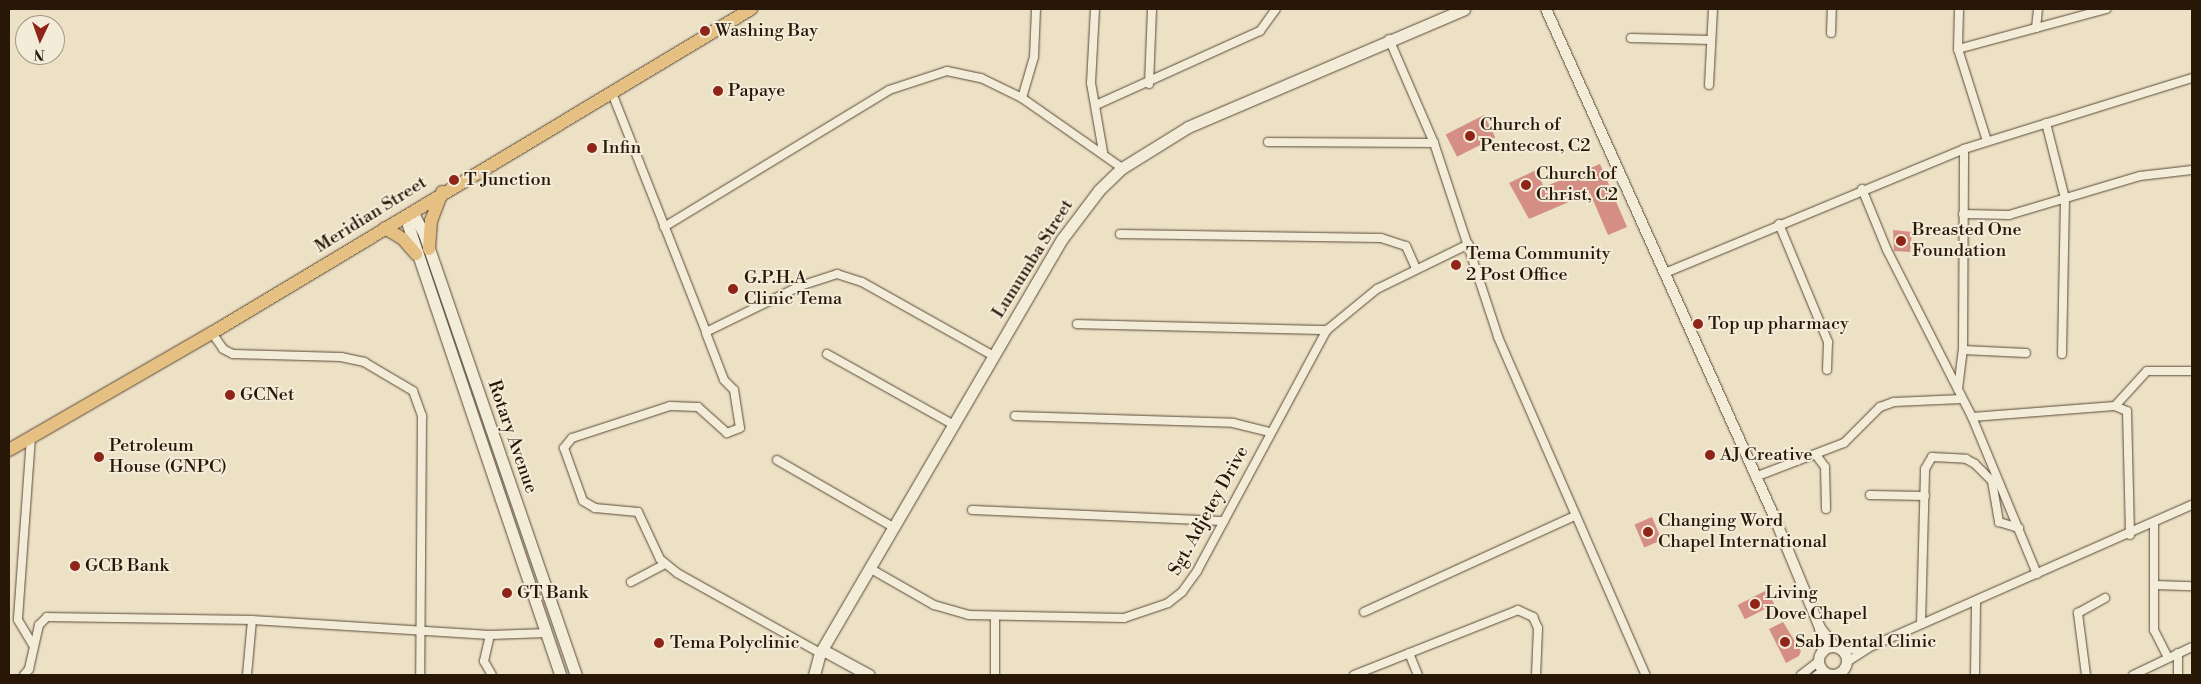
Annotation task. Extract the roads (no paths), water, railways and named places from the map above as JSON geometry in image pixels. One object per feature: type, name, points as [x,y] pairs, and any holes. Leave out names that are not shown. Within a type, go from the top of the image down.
[{"type":"main road","name":"Meridian Street","points":[[9,450],[212,334],[442,192],[751,9]]},
{"type":"main road","name":"Lumumba Street","points":[[814,675],[821,652],[1062,239],[1083,210],[1122,168],[1188,127],[1389,39],[1464,9]]},
{"type":"main road","points":[[429,249],[431,221],[442,192]]},
{"type":"main road","name":"Rotary Avenue","points":[[409,214],[429,249],[576,675]]},
{"type":"main road","name":"Rotary Avenue","points":[[409,214],[416,254],[560,675]]},
{"type":"main road","points":[[385,228],[404,239],[416,254]]},
{"type":"main road","points":[[515,544],[529,539]]},
{"type":"main road","points":[[821,652],[869,675]]},
{"type":"street","points":[[1022,98],[1034,57],[1036,9]]},
{"type":"street","points":[[1095,9],[1091,83],[1103,152]]},
{"type":"street","points":[[1149,84],[1152,9]]},
{"type":"street","points":[[1096,104],[1149,84],[1210,50],[1260,31],[1276,9]]},
{"type":"street","points":[[1546,9],[1665,273],[1820,628],[1839,649],[1846,669]]},
{"type":"street","points":[[1709,85],[1713,9]]},
{"type":"street","points":[[1831,34],[1832,9]]},
{"type":"street","points":[[1959,9],[1958,49],[1987,141]]},
{"type":"street","points":[[2036,28],[2038,9]]},
{"type":"street","points":[[1958,49],[2106,9]]},
{"type":"street","points":[[1631,38],[1711,40]]},
{"type":"street","points":[[1389,39],[1434,143],[1469,244],[1498,337],[1646,675]]},
{"type":"street","points":[[664,226],[907,82],[947,71],[964,72],[1022,98],[1103,152],[1122,168]]},
{"type":"street","points":[[1665,273],[1862,189],[1964,149],[2192,78]]},
{"type":"street","points":[[612,93],[724,380],[734,390],[741,422],[735,432],[720,430],[698,407],[670,406],[572,438],[564,448],[583,501],[595,508],[638,512],[653,547],[666,564],[702,589],[821,652]]},
{"type":"street","points":[[2046,123],[2065,198],[2062,354]]},
{"type":"street","points":[[1268,142],[1434,143]]},
{"type":"street","points":[[1958,390],[1962,350],[1964,149]]},
{"type":"street","points":[[1963,214],[2009,215],[2140,176],[2192,170]]},
{"type":"street","points":[[1862,189],[1887,250],[1972,417],[2037,574]]},
{"type":"street","points":[[1778,224],[1828,342],[1828,370]]},
{"type":"street","points":[[1120,234],[1381,238],[1406,246],[1416,268]]},
{"type":"street","name":"Sgt. Adjetey Drive","points":[[871,569],[943,609],[995,616],[1124,618],[1148,612],[1182,592],[1224,521],[1269,432],[1327,330],[1377,289],[1416,268],[1469,244]]},
{"type":"street","points":[[706,333],[800,286],[837,274],[862,282],[994,356]]},
{"type":"street","points":[[1077,324],[1327,330]]},
{"type":"street","points":[[212,334],[222,350],[234,354],[341,357],[364,362],[413,391],[422,416],[420,675]]},
{"type":"street","points":[[1962,350],[2026,353]]},
{"type":"street","points":[[827,354],[954,425]]},
{"type":"street","points":[[2115,406],[2147,371],[2192,371]]},
{"type":"street","points":[[1755,477],[1844,443],[1880,407],[1894,402],[1962,399]]},
{"type":"street","points":[[1972,417],[2115,406],[2129,415],[2130,535]]},
{"type":"street","points":[[1016,416],[1233,423],[1269,432]]},
{"type":"street","points":[[31,437],[18,620],[34,647]]},
{"type":"street","points":[[1816,455],[1825,467],[1826,509]]},
{"type":"street","points":[[1921,624],[1926,470],[1932,457],[1966,459],[1992,481],[1999,522],[2019,528]]},
{"type":"street","points":[[777,460],[895,528]]},
{"type":"street","points":[[1870,495],[1925,496]]},
{"type":"street","points":[[1820,628],[1821,656],[1827,674],[1846,669],[1872,646],[2130,535],[2192,505]]},
{"type":"street","points":[[972,510],[1224,521]]},
{"type":"street","points":[[1364,612],[1575,516]]},
{"type":"street","points":[[2154,524],[2154,630],[2168,657]]},
{"type":"street","points":[[631,582],[666,564]]},
{"type":"street","points":[[2155,585],[2192,586]]},
{"type":"street","points":[[2086,675],[2078,613],[2106,598]]},
{"type":"street","points":[[1975,675],[1976,602]]},
{"type":"street","points":[[1354,675],[1518,610],[1533,617],[1538,628],[1536,675]]},
{"type":"street","points":[[994,675],[995,616]]},
{"type":"street","points":[[24,675],[34,647],[39,625],[47,617],[252,620],[490,635],[547,633]]},
{"type":"street","points":[[247,675],[252,620]]},
{"type":"street","points":[[490,635],[484,661],[492,675]]},
{"type":"street","points":[[1801,675],[1821,656],[1839,649],[1872,646]]},
{"type":"street","points":[[2133,675],[2192,647]]},
{"type":"street","points":[[2178,652],[2178,675]]},
{"type":"street","points":[[1408,653],[1418,675]]},
{"type":"place","name":"Washing Bay","points":[[705,31]]},
{"type":"place","name":"Papaye","points":[[718,91]]},
{"type":"place","name":"Church of Pentecost, C2","points":[[1470,136]]},
{"type":"place","name":"Infin","points":[[592,148]]},
{"type":"place","name":"T Junction","points":[[454,180]]},
{"type":"place","name":"Church of Christ, C2","points":[[1526,185]]},
{"type":"place","name":"Breasted One Foundation","points":[[1901,241]]},
{"type":"place","name":"Tema Community 2 Post Office","points":[[1456,265]]},
{"type":"place","name":"G.P.H.A Clinic Tema","points":[[733,289]]},
{"type":"place","name":"Top up pharmacy","points":[[1698,324]]},
{"type":"place","name":"GCNet","points":[[230,395]]},
{"type":"place","name":"AJ Creative","points":[[1710,455]]},
{"type":"place","name":"Petroleum House (GNPC)","points":[[99,457]]},
{"type":"place","name":"Changing Word Chapel International","points":[[1648,532]]},
{"type":"place","name":"GCB Bank","points":[[75,566]]},
{"type":"place","name":"GT Bank","points":[[507,593]]},
{"type":"place","name":"Living Dove Chapel","points":[[1755,604]]},
{"type":"place","name":"Sab Dental Clinic","points":[[1785,642]]},
{"type":"place","name":"Tema Polyclinic","points":[[659,643]]}]
